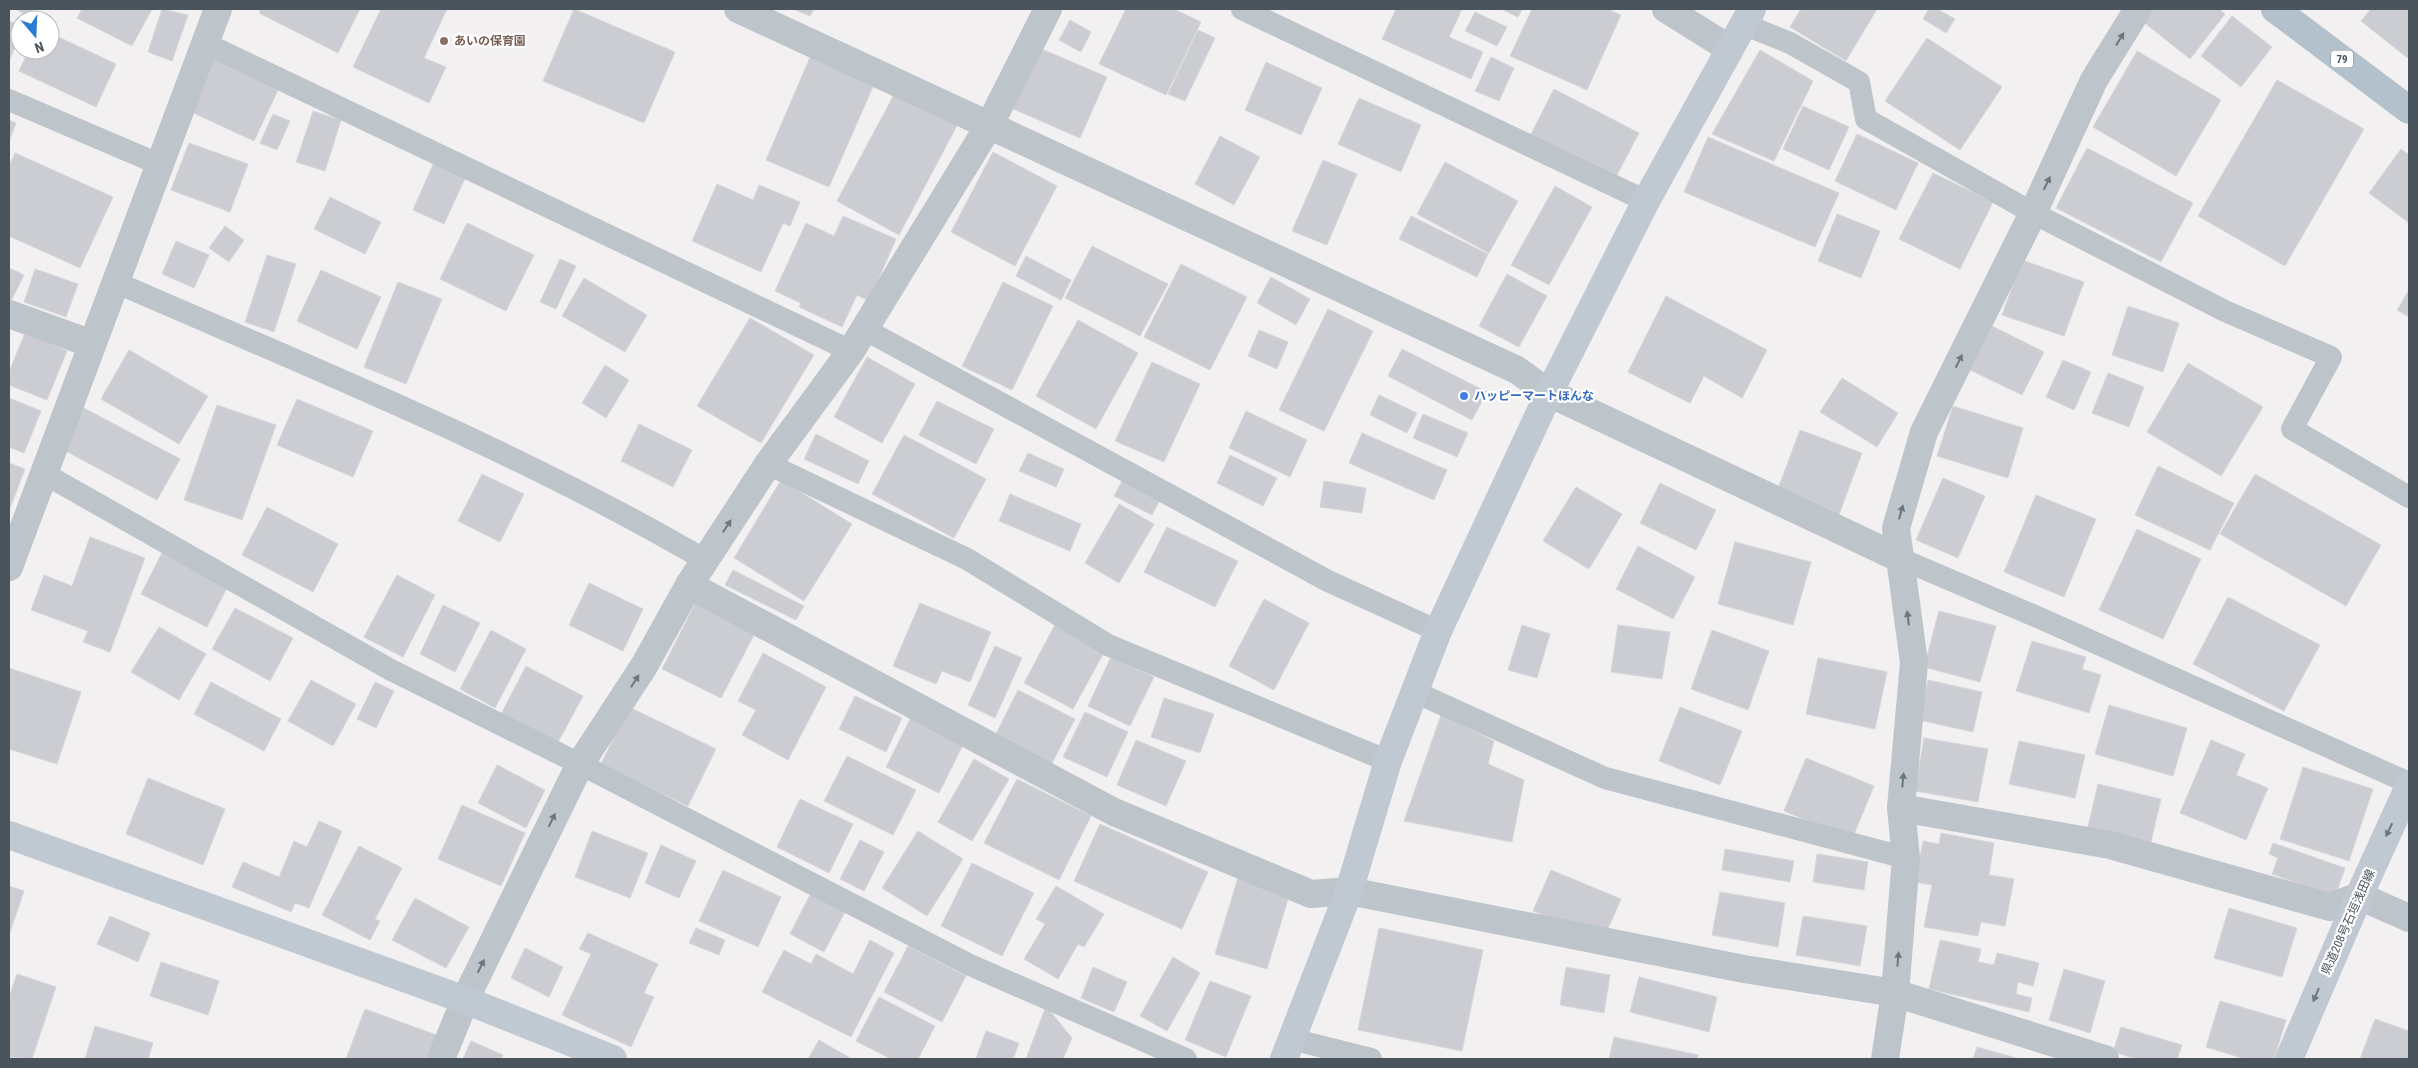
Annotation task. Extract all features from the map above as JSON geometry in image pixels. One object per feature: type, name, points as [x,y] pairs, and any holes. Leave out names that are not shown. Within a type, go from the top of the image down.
[{"type":"main road","name":"79","points":[[2275,9],[2409,110]]},
{"type":"street","points":[[9,567],[218,9]]},
{"type":"street","points":[[738,9],[990,124],[1517,370],[1549,393],[1901,559]]},
{"type":"street","points":[[441,1059],[464,1000],[580,764],[644,666],[705,560],[768,464],[857,340],[990,124],[1048,9]]},
{"type":"street","points":[[1666,9],[1730,49]]},
{"type":"street","points":[[1885,1059],[1895,993],[1906,858],[1901,808],[1914,663],[1896,528],[1924,432],[2033,213],[2094,80],[2138,9]]},
{"type":"street","points":[[1288,1049],[1348,891],[1388,761],[1438,632],[1549,393],[1646,201],[1747,16]]},
{"type":"street","points":[[9,314],[92,344]]},
{"type":"street","points":[[689,585],[1114,812],[1310,894],[1348,891],[1744,968],[1895,993],[2105,1059]]},
{"type":"street","name":"県道208号石垣浅田線","points":[[2289,1059],[2358,896],[2409,785]]},
{"type":"street","points":[[1901,808],[2110,845],[2330,907],[2358,896],[2409,918]]},
{"type":"street","points":[[9,834],[464,1000],[613,1059]]},
{"type":"lane","points":[[1242,9],[1646,201]]},
{"type":"lane","points":[[1747,16],[1858,82],[1866,119],[2033,213],[2225,311],[2331,357],[2292,429],[2409,497]]},
{"type":"lane","points":[[204,43],[857,340],[1328,581],[1438,632]]},
{"type":"lane","points":[[9,100],[161,165]]},
{"type":"lane","points":[[115,282],[491,447],[659,533],[705,560]]},
{"type":"lane","points":[[768,464],[967,560],[1108,646],[1388,761]]},
{"type":"lane","points":[[43,473],[391,670],[580,764],[970,965],[1186,1059]]},
{"type":"lane","points":[[1901,559],[2042,619],[2409,785]]},
{"type":"lane","points":[[1415,692],[1605,778],[1906,858]]},
{"type":"lane","points":[[1288,1049],[1371,1059]]},
{"type":"building","points":[[15,9],[33,9],[32,10]]},
{"type":"building","points":[[82,9],[152,9],[132,46],[77,18]]},
{"type":"building","points":[[162,9],[188,15],[172,61],[148,52]]},
{"type":"building","points":[[261,9],[360,9],[338,53],[259,13]]},
{"type":"building","points":[[381,9],[447,9],[424,58],[446,67],[429,103],[353,67]]},
{"type":"building","points":[[574,9],[675,52],[644,123],[543,81]]},
{"type":"building","points":[[793,9],[814,9],[810,16]]},
{"type":"building","points":[[1126,9],[1174,9],[1201,22],[1166,95],[1099,64]]},
{"type":"building","points":[[1396,9],[1462,9],[1449,37],[1483,52],[1471,79],[1382,39]]},
{"type":"building","points":[[1501,9],[1522,9],[1518,17]]},
{"type":"building","points":[[1532,9],[1607,9],[1621,15],[1587,90],[1510,56]]},
{"type":"building","points":[[1801,9],[1877,9],[1846,61],[1790,27]]},
{"type":"building","points":[[1929,9],[1937,9],[1955,19],[1946,33],[1923,19]]},
{"type":"building","points":[[2150,9],[2219,9],[2225,14],[2190,59],[2141,20]]},
{"type":"building","points":[[2371,9],[2409,9],[2409,59],[2361,21]]},
{"type":"building","points":[[1475,12],[1507,27],[1497,46],[1465,31]]},
{"type":"building","points":[[2232,16],[2272,47],[2241,87],[2201,56]]},
{"type":"building","points":[[1070,20],[1091,32],[1081,52],[1059,40]]},
{"type":"building","points":[[9,21],[10,59],[9,61]]},
{"type":"building","points":[[1198,30],[1215,38],[1185,101],[1168,94]]},
{"type":"building","points":[[60,38],[116,64],[96,107],[19,71],[24,60],[60,60]]},
{"type":"building","points":[[1927,38],[2002,87],[1960,150],[1885,101]]},
{"type":"building","points":[[1037,47],[1107,77],[1080,138],[1011,108]]},
{"type":"building","points":[[1760,50],[1813,81],[1774,161],[1712,134]]},
{"type":"building","points":[[2137,51],[2221,100],[2176,176],[2093,127]]},
{"type":"building","points":[[811,55],[875,82],[829,187],[766,160]]},
{"type":"building","points":[[1491,57],[1514,68],[1499,101],[1475,91]]},
{"type":"building","points":[[211,58],[278,90],[254,141],[187,110]]},
{"type":"building","points":[[1266,62],[1322,88],[1301,135],[1245,110]]},
{"type":"building","points":[[2277,80],[2364,129],[2285,266],[2198,216]]},
{"type":"building","points":[[897,89],[959,122],[899,235],[837,201]]},
{"type":"building","points":[[1554,89],[1639,133],[1617,175],[1530,136]]},
{"type":"building","points":[[1359,98],[1421,125],[1401,172],[1338,144]]},
{"type":"building","points":[[1803,106],[1849,127],[1829,170],[1783,149]]},
{"type":"building","points":[[313,111],[341,120],[325,171],[296,162]]},
{"type":"building","points":[[273,114],[290,121],[277,150],[260,143]]},
{"type":"building","points":[[9,120],[16,123],[9,141]]},
{"type":"building","points":[[1857,134],[1918,163],[1896,210],[1835,181]]},
{"type":"building","points":[[1220,136],[1260,157],[1234,205],[1195,184]]},
{"type":"building","points":[[1708,137],[1839,193],[1815,247],[1684,192]]},
{"type":"building","points":[[189,143],[248,164],[230,212],[171,190]]},
{"type":"building","points":[[2087,148],[2193,203],[2161,262],[2056,208]]},
{"type":"building","points":[[2401,149],[2409,155],[2409,223],[2369,193]]},
{"type":"building","points":[[993,152],[1057,186],[1015,266],[951,232]]},
{"type":"building","points":[[15,153],[113,197],[80,268],[9,236],[9,167]]},
{"type":"building","points":[[435,160],[467,174],[444,224],[413,210]]},
{"type":"building","points":[[1323,160],[1357,174],[1327,245],[1292,231]]},
{"type":"building","points":[[1445,162],[1518,201],[1489,253],[1417,214]]},
{"type":"building","points":[[1933,173],[1993,202],[1960,269],[1899,239]]},
{"type":"building","points":[[717,184],[753,200],[759,185],[800,202],[790,226],[783,223],[761,272],[692,241]]},
{"type":"building","points":[[1555,186],[1592,207],[1549,285],[1511,265]]},
{"type":"building","points":[[330,197],[381,222],[365,254],[314,229]]},
{"type":"building","points":[[1837,214],[1880,231],[1861,278],[1818,261]]},
{"type":"building","points":[[843,216],[896,239],[869,301],[857,295],[842,327],[799,307],[801,303],[775,291],[806,223],[834,236]]},
{"type":"building","points":[[1411,216],[1488,254],[1477,277],[1399,239]]},
{"type":"building","points":[[467,223],[534,255],[506,311],[440,279]]},
{"type":"building","points":[[225,226],[244,240],[229,262],[209,248]]},
{"type":"building","points":[[176,241],[209,255],[194,288],[162,274]]},
{"type":"building","points":[[1092,246],[1168,284],[1140,336],[1065,298]]},
{"type":"building","points":[[267,255],[296,264],[274,332],[245,322]]},
{"type":"building","points":[[1026,256],[1071,280],[1061,300],[1016,276]]},
{"type":"building","points":[[560,259],[576,266],[556,309],[540,302]]},
{"type":"building","points":[[2022,260],[2084,282],[2064,336],[2002,315]]},
{"type":"building","points":[[1181,264],[1247,297],[1210,370],[1144,337]]},
{"type":"building","points":[[9,268],[24,275],[10,303],[9,302]]},
{"type":"building","points":[[35,269],[78,284],[66,317],[24,302]]},
{"type":"building","points":[[321,270],[381,297],[357,349],[297,321]]},
{"type":"building","points":[[1507,274],[1547,296],[1519,347],[1479,326]]},
{"type":"building","points":[[1271,277],[1310,299],[1296,325],[1257,303]]},
{"type":"building","points":[[584,278],[647,315],[625,352],[562,316]]},
{"type":"building","points":[[398,282],[442,299],[406,384],[364,367]]},
{"type":"building","points":[[1003,282],[1053,306],[1012,390],[962,366]]},
{"type":"building","points":[[2409,290],[2409,317],[2397,310]]},
{"type":"building","points":[[1666,296],[1767,350],[1742,398],[1704,376],[1690,403],[1628,372]]},
{"type":"building","points":[[2128,306],[2179,323],[2163,372],[2112,355]]},
{"type":"building","points":[[1328,309],[1373,331],[1324,431],[1279,410]]},
{"type":"building","points":[[750,318],[814,355],[761,443],[697,406]]},
{"type":"building","points":[[1078,320],[1138,353],[1096,429],[1036,396]]},
{"type":"building","points":[[1992,326],[2044,352],[2022,395],[1970,370]]},
{"type":"building","points":[[1259,330],[1288,342],[1277,369],[1248,356]]},
{"type":"building","points":[[25,333],[67,351],[47,400],[9,385],[9,372]]},
{"type":"building","points":[[1402,349],[1487,392],[1472,420],[1388,376]]},
{"type":"building","points":[[129,350],[208,396],[179,444],[101,399]]},
{"type":"building","points":[[867,357],[915,384],[882,443],[834,417]]},
{"type":"building","points":[[2063,360],[2091,372],[2074,410],[2046,397]]},
{"type":"building","points":[[1152,362],[1200,384],[1164,462],[1115,441]]},
{"type":"building","points":[[2188,363],[2263,407],[2221,476],[2147,432]]},
{"type":"building","points":[[605,365],[629,380],[606,418],[582,403]]},
{"type":"building","points":[[2108,373],[2144,387],[2129,427],[2092,413]]},
{"type":"building","points":[[1842,378],[1898,413],[1877,447],[1820,412]]},
{"type":"building","points":[[1379,395],[1417,413],[1407,433],[1370,415]]},
{"type":"building","points":[[9,398],[41,411],[24,453],[9,447]]},
{"type":"building","points":[[297,399],[373,431],[353,477],[277,445]]},
{"type":"building","points":[[937,401],[994,429],[976,464],[919,435]]},
{"type":"building","points":[[217,405],[276,425],[242,520],[184,500]]},
{"type":"building","points":[[1953,406],[2023,428],[2008,478],[1937,456]]},
{"type":"building","points":[[84,408],[180,459],[157,500],[62,449]]},
{"type":"building","points":[[1246,411],[1307,440],[1290,477],[1229,448]]},
{"type":"building","points":[[1423,414],[1468,433],[1457,457],[1413,438]]},
{"type":"building","points":[[639,424],[692,450],[673,487],[621,461]]},
{"type":"building","points":[[1800,430],[1862,453],[1838,517],[1776,494]]},
{"type":"building","points":[[1362,433],[1447,470],[1434,500],[1349,463]]},
{"type":"building","points":[[816,434],[869,461],[858,484],[804,459]]},
{"type":"building","points":[[904,435],[986,479],[954,538],[872,494]]},
{"type":"building","points":[[1028,453],[1064,469],[1056,487],[1019,471]]},
{"type":"building","points":[[1230,455],[1277,478],[1263,506],[1217,483]]},
{"type":"building","points":[[9,463],[25,469],[9,511]]},
{"type":"building","points":[[2158,466],[2234,503],[2210,550],[2135,515]]},
{"type":"building","points":[[482,474],[524,494],[500,542],[458,521]]},
{"type":"building","points":[[2255,474],[2381,545],[2346,606],[2220,534]]},
{"type":"building","points":[[1943,478],[1985,496],[1958,558],[1916,540]]},
{"type":"building","points":[[1123,479],[1161,498],[1152,515],[1114,496]]},
{"type":"building","points":[[781,480],[852,524],[804,601],[734,558]]},
{"type":"building","points":[[1324,481],[1366,488],[1362,513],[1320,507]]},
{"type":"building","points":[[1660,483],[1716,510],[1696,550],[1640,523]]},
{"type":"building","points":[[1576,487],[1622,514],[1589,569],[1543,541]]},
{"type":"building","points":[[1010,494],[1081,524],[1070,551],[999,521]]},
{"type":"building","points":[[2036,495],[2096,519],[2064,597],[2004,572]]},
{"type":"building","points":[[1119,504],[1154,524],[1119,583],[1085,563]]},
{"type":"building","points":[[267,507],[338,544],[313,592],[242,555]]},
{"type":"building","points":[[1167,527],[1238,561],[1215,607],[1144,572]]},
{"type":"building","points":[[2137,529],[2201,559],[2163,639],[2099,610]]},
{"type":"building","points":[[90,537],[145,558],[110,652],[83,642],[88,631],[31,610],[44,575],[72,586]]},
{"type":"building","points":[[1735,542],[1811,562],[1793,625],[1718,604]]},
{"type":"building","points":[[1638,546],[1695,577],[1673,619],[1616,589]]},
{"type":"building","points":[[162,553],[228,586],[207,627],[141,594]]},
{"type":"building","points":[[733,570],[804,606],[796,620],[725,585]]},
{"type":"building","points":[[397,575],[435,595],[403,657],[364,637]]},
{"type":"building","points":[[589,583],[643,609],[623,651],[569,625]]},
{"type":"building","points":[[2228,597],[2320,645],[2284,711],[2193,664]]},
{"type":"building","points":[[1264,599],[1309,623],[1274,690],[1229,666]]},
{"type":"building","points":[[696,602],[755,633],[721,698],[662,669]]},
{"type":"building","points":[[920,603],[991,632],[970,682],[942,671],[936,684],[893,666]]},
{"type":"building","points":[[443,605],[480,623],[455,672],[420,654]]},
{"type":"building","points":[[235,608],[293,638],[270,681],[212,649]]},
{"type":"building","points":[[1939,611],[1996,626],[1980,682],[1924,667]]},
{"type":"building","points":[[1057,621],[1107,647],[1073,709],[1024,683]]},
{"type":"building","points":[[1522,625],[1550,634],[1537,678],[1508,670]]},
{"type":"building","points":[[1618,625],[1670,632],[1662,679],[1611,672]]},
{"type":"building","points":[[159,627],[206,654],[179,700],[131,672]]},
{"type":"building","points":[[491,630],[526,649],[495,708],[460,689]]},
{"type":"building","points":[[1712,630],[1769,651],[1748,710],[1691,689]]},
{"type":"building","points":[[2032,641],[2086,657],[2082,669],[2101,675],[2089,713],[2016,691]]},
{"type":"building","points":[[995,646],[1022,658],[995,718],[968,705]]},
{"type":"building","points":[[763,653],[826,687],[788,760],[742,735],[756,710],[738,701]]},
{"type":"building","points":[[1111,657],[1154,677],[1130,726],[1088,706]]},
{"type":"building","points":[[1818,658],[1887,672],[1875,729],[1806,714]]},
{"type":"building","points":[[526,666],[583,696],[556,746],[500,716]]},
{"type":"building","points":[[9,668],[81,692],[57,764],[9,749]]},
{"type":"building","points":[[311,680],[356,704],[333,746],[288,721]]},
{"type":"building","points":[[1928,680],[1982,692],[1973,732],[1919,720]]},
{"type":"building","points":[[211,682],[281,719],[264,751],[194,714]]},
{"type":"building","points":[[375,682],[394,691],[376,728],[357,719]]},
{"type":"building","points":[[1018,690],[1075,719],[1050,767],[994,738]]},
{"type":"building","points":[[855,696],[902,718],[886,752],[839,729]]},
{"type":"building","points":[[1164,698],[1214,714],[1200,753],[1151,737]]},
{"type":"building","points":[[2109,705],[2187,728],[2173,776],[2095,754]]},
{"type":"building","points":[[629,707],[716,749],[688,806],[601,764]]},
{"type":"building","points":[[1680,707],[1742,731],[1720,785],[1659,761]]},
{"type":"building","points":[[1085,712],[1128,732],[1107,777],[1063,757]]},
{"type":"building","points":[[1441,715],[1494,741],[1488,764],[1524,780],[1512,842],[1404,821]]},
{"type":"building","points":[[911,717],[964,743],[939,793],[886,767]]},
{"type":"building","points":[[1924,738],[1988,749],[1978,802],[1915,791]]},
{"type":"building","points":[[1136,740],[1186,761],[1166,806],[1117,785]]},
{"type":"building","points":[[2211,740],[2245,754],[2236,775],[2268,788],[2246,840],[2180,813]]},
{"type":"building","points":[[2019,741],[2085,755],[2075,798],[2009,784]]},
{"type":"building","points":[[847,756],[916,790],[893,835],[824,801]]},
{"type":"building","points":[[1806,758],[1874,786],[1852,839],[1784,811]]},
{"type":"building","points":[[974,759],[1009,779],[972,841],[938,822]]},
{"type":"building","points":[[497,765],[545,790],[526,828],[478,803]]},
{"type":"building","points":[[2303,767],[2373,789],[2349,861],[2280,839]]},
{"type":"building","points":[[148,778],[225,809],[203,865],[126,834]]},
{"type":"building","points":[[1017,779],[1091,816],[1059,880],[984,843]]},
{"type":"building","points":[[2098,784],[2161,799],[2150,846],[2087,831]]},
{"type":"building","points":[[800,799],[853,824],[829,873],[777,847]]},
{"type":"building","points":[[462,805],[525,833],[501,886],[438,859]]},
{"type":"building","points":[[319,821],[342,831],[309,908],[295,903],[291,912],[232,887],[243,862],[279,877],[294,841],[307,847]]},
{"type":"building","points":[[1100,824],[1208,872],[1182,929],[1074,881]]},
{"type":"building","points":[[592,831],[648,853],[630,898],[575,877]]},
{"type":"building","points":[[918,831],[963,859],[927,916],[882,888]]},
{"type":"building","points":[[1941,833],[1994,843],[1989,875],[2014,879],[2005,926],[1981,922],[1978,936],[1924,927],[1932,885],[1915,882],[1923,841],[1939,844]]},
{"type":"building","points":[[860,840],[884,852],[864,891],[840,879]]},
{"type":"building","points":[[2273,843],[2345,868],[2335,897],[2272,874],[2278,858],[2269,854]]},
{"type":"building","points":[[661,845],[696,861],[679,898],[645,883]]},
{"type":"building","points":[[359,846],[402,868],[375,919],[380,921],[370,940],[322,915]]},
{"type":"building","points":[[1725,849],[1794,861],[1790,882],[1722,870]]},
{"type":"building","points":[[1817,854],[1868,862],[1864,890],[1813,882]]},
{"type":"building","points":[[972,863],[1034,893],[1002,956],[941,926]]},
{"type":"building","points":[[723,870],[781,897],[758,947],[699,921]]},
{"type":"building","points":[[1551,870],[1621,899],[1603,940],[1533,911]]},
{"type":"building","points":[[1240,871],[1292,886],[1267,969],[1215,954]]},
{"type":"building","points":[[9,886],[24,891],[9,935]]},
{"type":"building","points":[[1056,886],[1104,914],[1084,947],[1078,944],[1058,979],[1024,959],[1045,924],[1036,919]]},
{"type":"building","points":[[1720,892],[1785,903],[1778,947],[1712,935]]},
{"type":"building","points":[[811,893],[846,910],[824,952],[790,934]]},
{"type":"building","points":[[415,898],[469,927],[446,968],[392,940]]},
{"type":"building","points":[[2229,908],[2297,928],[2282,977],[2214,958]]},
{"type":"building","points":[[110,916],[150,933],[138,962],[97,944]]},
{"type":"building","points":[[1803,916],[1867,926],[1860,966],[1796,955]]},
{"type":"building","points":[[696,928],[725,940],[719,955],[689,943]]},
{"type":"building","points":[[1379,928],[1483,950],[1462,1051],[1358,1030]]},
{"type":"building","points":[[588,933],[658,964],[644,993],[654,997],[631,1047],[562,1015],[591,954],[579,949]]},
{"type":"building","points":[[870,940],[894,953],[851,1037],[762,992],[784,950],[811,964],[816,954],[853,974]]},
{"type":"building","points":[[1940,940],[1981,949],[1978,962],[1994,965],[1997,953],[2039,963],[2033,986],[2018,982],[2016,994],[2032,998],[2029,1012],[1929,989]]},
{"type":"building","points":[[908,946],[966,976],[942,1022],[884,992]]},
{"type":"building","points":[[525,948],[563,967],[549,997],[511,978]]},
{"type":"building","points":[[1173,957],[1200,973],[1167,1031],[1140,1016]]},
{"type":"building","points":[[161,962],[219,981],[208,1015],[150,996]]},
{"type":"building","points":[[1093,967],[1127,982],[1114,1012],[1081,998]]},
{"type":"building","points":[[1566,967],[1610,975],[1604,1013],[1560,1005]]},
{"type":"building","points":[[2064,969],[2105,981],[2090,1033],[2049,1020]]},
{"type":"building","points":[[17,974],[56,987],[32,1059],[9,1057],[9,997]]},
{"type":"building","points":[[1639,977],[1717,997],[1709,1032],[1630,1012]]},
{"type":"building","points":[[1210,981],[1251,996],[1226,1057],[1185,1040]]},
{"type":"building","points":[[879,997],[935,1026],[918,1059],[891,1059],[856,1041]]},
{"type":"building","points":[[2220,1001],[2286,1020],[2274,1059],[2245,1059],[2206,1047]]},
{"type":"building","points":[[1046,1006],[1072,1038],[1063,1059],[1026,1059]]},
{"type":"building","points":[[365,1009],[442,1037],[433,1059],[346,1059]]},
{"type":"building","points":[[2375,1019],[2409,1031],[2409,1059],[2360,1059]]},
{"type":"building","points":[[95,1026],[153,1043],[148,1059],[85,1059]]},
{"type":"building","points":[[2121,1027],[2182,1045],[2177,1059],[2137,1059],[2113,1052]]},
{"type":"building","points":[[986,1031],[1019,1043],[1013,1059],[976,1059]]},
{"type":"building","points":[[1614,1037],[1698,1055],[1697,1059],[1609,1059]]},
{"type":"building","points":[[819,1040],[852,1059],[808,1059]]},
{"type":"building","points":[[471,1041],[503,1055],[501,1059],[463,1059]]},
{"type":"building","points":[[1977,1047],[2020,1059],[1973,1059]]},
{"type":"place","name":"あいの保育園","points":[[444,41]]},
{"type":"place","name":"ハッピーマートほんな","points":[[1464,396]]}]
